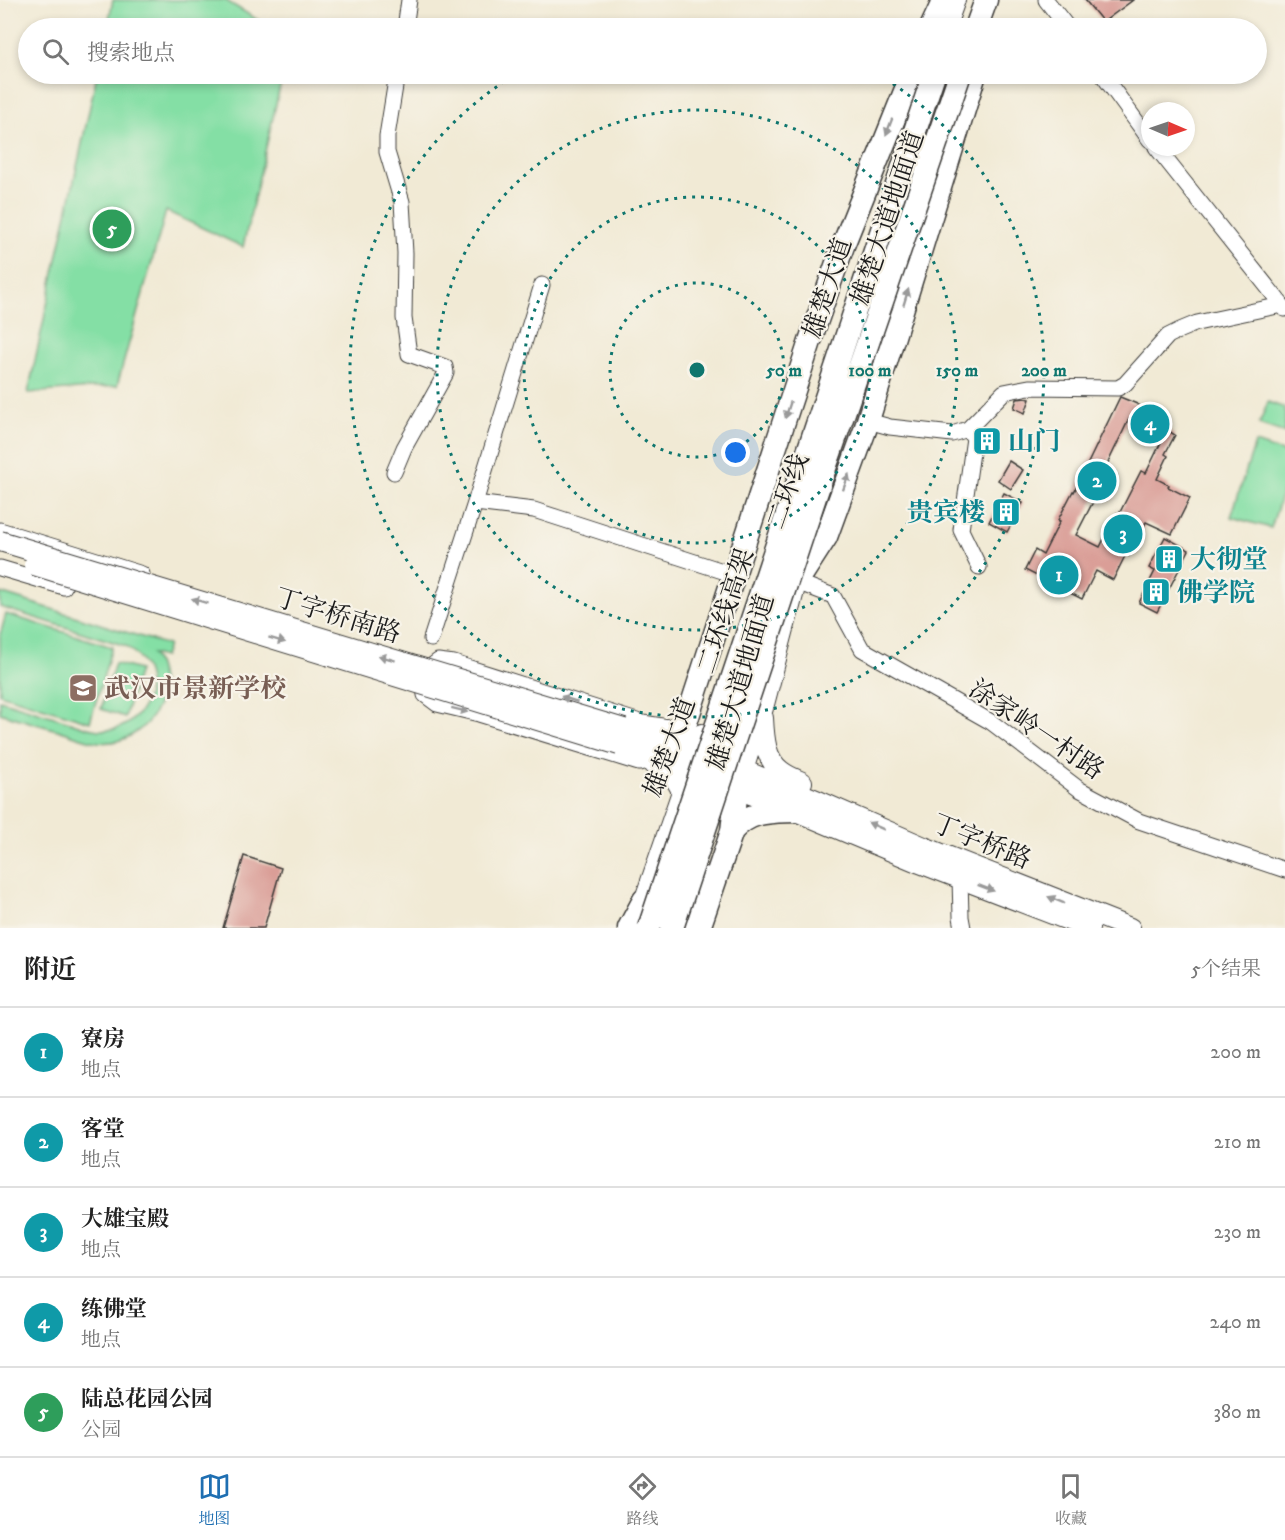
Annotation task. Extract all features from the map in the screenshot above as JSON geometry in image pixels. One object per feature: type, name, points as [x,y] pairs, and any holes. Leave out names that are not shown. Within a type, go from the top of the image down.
[{"type":"highway","points":[[936,18],[944,0]]},
{"type":"highway","points":[[951,18],[957,0]]},
{"type":"highway","points":[[982,18],[988,0]]},
{"type":"highway","points":[[992,18],[998,0]]},
{"type":"highway","points":[[670,755],[686,722],[844,243],[908,84]]},
{"type":"highway","name":"二环线高架","points":[[649,928],[931,84]]},
{"type":"highway","name":"二环线","points":[[672,928],[815,497],[959,84]]},
{"type":"highway","points":[[797,582],[826,537],[868,421],[972,84]]},
{"type":"highway","points":[[699,928],[732,831],[740,779]]},
{"type":"highway","points":[[732,831],[744,820],[760,813],[795,811]]},
{"type":"highway","points":[[629,928],[644,900]]},
{"type":"main road","name":"雄楚大道","points":[[635,928],[681,795],[670,755],[850,307],[925,84]]},
{"type":"main road","name":"雄楚大道地面道","points":[[686,928],[763,708],[797,582],[959,84]]},
{"type":"main road","name":"丁字桥南路","points":[[0,541],[621,737],[740,779]]},
{"type":"main road","name":"丁字桥南路","points":[[0,555],[621,737]]},
{"type":"main road","points":[[763,708],[765,743],[770,759],[782,772],[810,787],[816,800]]},
{"type":"main road","name":"丁字桥路","points":[[740,779],[816,800],[935,852],[1130,928]]},
{"type":"main road","name":"丁字桥路","points":[[740,779],[795,811],[920,863],[1089,928]]},
{"type":"street","points":[[406,18],[409,0]]},
{"type":"street","points":[[969,18],[975,0]]},
{"type":"street","points":[[1046,0],[1060,18]]},
{"type":"street","points":[[394,472],[404,448],[447,373],[445,367],[409,354],[404,318],[405,253],[402,202],[387,152],[387,136],[395,84]]},
{"type":"street","points":[[662,928],[948,84]]},
{"type":"street","points":[[1109,84],[1141,128]]},
{"type":"street","points":[[979,567],[961,530],[974,435],[1004,392],[1029,387],[1118,388],[1125,384],[1168,336],[1174,333],[1197,323],[1283,307],[1162,156]]},
{"type":"street","points":[[431,639],[542,285]]},
{"type":"street","points":[[868,421],[890,427],[974,435]]},
{"type":"street","points":[[475,503],[534,510],[735,575]]},
{"type":"street","points":[[0,530],[142,574]]},
{"type":"street","points":[[0,568],[64,587],[74,552]]},
{"type":"street","name":"涂家岭一村路","points":[[797,582],[833,596],[862,649],[991,722],[1079,789],[1139,821],[1285,870]]},
{"type":"street","points":[[670,755],[437,704],[425,695],[424,681],[429,667],[438,661],[454,663],[643,723],[668,727],[686,722]]},
{"type":"street","points":[[643,723],[670,755]]},
{"type":"street","points":[[670,755],[664,770],[674,780],[681,795]]},
{"type":"street","points":[[960,878],[963,928]]},
{"type":"green space","points":[[113,0],[225,0],[255,18],[109,18]]},
{"type":"green space","points":[[95,84],[281,84],[243,247],[166,211],[117,386],[28,393]]},
{"type":"green space","points":[[1268,402],[1285,408],[1285,433],[1259,424]]},
{"type":"green space","points":[[1255,443],[1285,453],[1285,484],[1271,528],[1231,517]]},
{"type":"green space","points":[[0,593],[168,645],[164,657],[152,654],[158,666],[161,687],[157,707],[147,723],[125,738],[98,742],[0,713],[0,700],[86,727],[102,730],[115,729],[129,722],[141,711],[148,696],[149,681],[143,664],[126,646],[0,607]]},
{"type":"green space","points":[[6,614],[112,647],[90,722],[0,694],[0,635]]},
{"type":"green space","points":[[115,663],[139,670],[125,717],[101,709]]},
{"type":"building","points":[[1085,0],[1133,0],[1108,18],[1100,18]]},
{"type":"building","points":[[1120,397],[1137,404],[1162,423],[1156,433],[1129,419],[1105,469],[1117,475],[1105,500],[1096,496],[1076,535],[1100,547],[1141,471],[1146,473],[1167,430],[1175,435],[1165,454],[1168,456],[1157,479],[1190,498],[1172,534],[1146,522],[1129,556],[1126,554],[1113,580],[1096,571],[1082,599],[1025,570],[1035,550],[1043,555],[1060,521],[1058,520]]},
{"type":"building","points":[[1017,399],[1030,399],[1025,413],[1014,408]]},
{"type":"building","name":"山门","points":[[983,430],[994,432],[990,451],[982,450]]},
{"type":"building","points":[[1009,461],[1023,470],[1011,489],[998,480]]},
{"type":"building","name":"贵宾楼","points":[[1004,493],[1023,503],[1007,532],[989,522]]},
{"type":"building","points":[[1165,537],[1189,550],[1157,612],[1139,603],[1155,571],[1149,568]]},
{"type":"building","points":[[244,856],[281,868],[264,928],[223,928]]},
{"type":"place","name":"陆总花园公园","points":[[112,229]]},
{"type":"place","name":"练佛堂","points":[[1150,424]]},
{"type":"place","name":"山门","points":[[987,441]]},
{"type":"place","name":"客堂","points":[[1097,481]]},
{"type":"place","name":"贵宾楼","points":[[1006,512]]},
{"type":"place","name":"大雄宝殿","points":[[1123,534]]},
{"type":"place","name":"大彻堂","points":[[1169,559]]},
{"type":"place","name":"寮房","points":[[1059,575]]},
{"type":"place","name":"佛学院","points":[[1156,592]]},
{"type":"place","name":"武汉市景新学校","points":[[83,688]]}]
